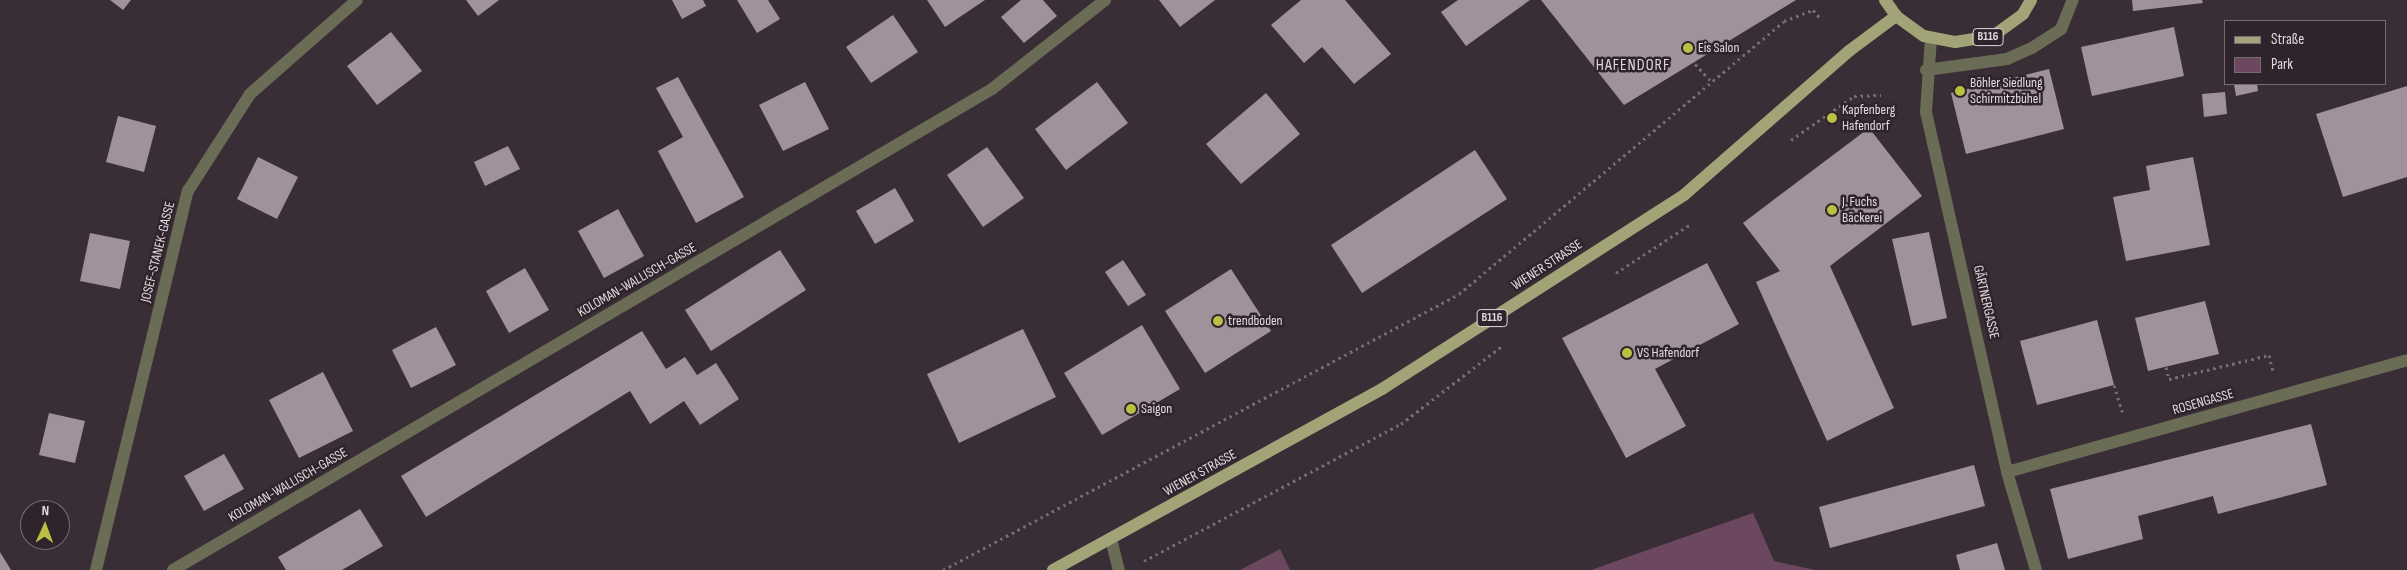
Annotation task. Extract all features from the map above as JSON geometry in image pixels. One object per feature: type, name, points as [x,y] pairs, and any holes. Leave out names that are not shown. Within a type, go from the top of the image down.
[{"type":"main road","name":"B116","points":[[1885,0],[1896,16],[1931,38],[1954,42],[1993,36],[2023,14],[2032,0]]},
{"type":"main road","name":"WIENER STRASSE","points":[[1053,570],[1382,389],[1684,195],[1849,51],[1896,16]]},
{"type":"street","name":"JOSEF-STANEK-GASSE","points":[[96,570],[188,191],[250,94],[357,0]]},
{"type":"street","name":"KOLOMAN-WALLISCH-GASSE","points":[[173,570],[992,90],[1105,0]]},
{"type":"street","points":[[1926,70],[2007,59],[2032,48],[2061,29],[2073,0]]},
{"type":"street","name":"GÄRTNERGASSE","points":[[1931,38],[1926,70],[1926,112],[2007,472],[2036,570]]},
{"type":"street","name":"ROSENGASSE","points":[[2007,472],[2407,360]]},
{"type":"street","points":[[1111,539],[1119,570]]},
{"type":"path","points":[[943,570],[1459,294],[1784,21],[1813,10],[1822,19]]},
{"type":"path","points":[[1695,64],[1712,82]]},
{"type":"path","points":[[2166,367],[2169,379],[2269,355],[2280,395]]},
{"type":"green space","points":[[1753,513],[1774,561],[1815,570],[1591,570]]},
{"type":"green space","points":[[1280,549],[1290,570],[1240,570]]},
{"type":"building","points":[[110,0],[131,0],[123,10]]},
{"type":"building","points":[[466,0],[499,0],[478,16]]},
{"type":"building","points":[[672,0],[703,0],[706,6],[682,19]]},
{"type":"building","points":[[737,0],[768,0],[780,19],[757,33]]},
{"type":"building","points":[[927,0],[985,0],[945,27]]},
{"type":"building","points":[[1021,0],[1043,0],[1057,16],[1024,43],[1001,17]]},
{"type":"building","points":[[1159,0],[1215,0],[1180,27]]},
{"type":"building","points":[[1301,0],[1345,0],[1391,54],[1354,84],[1322,47],[1304,63],[1271,25]]},
{"type":"building","points":[[1458,0],[1530,0],[1466,46],[1441,12]]},
{"type":"building","points":[[1541,0],[1796,0],[1624,105]]},
{"type":"building","points":[[2132,0],[2202,0],[2203,3],[2133,11]]},
{"type":"building","points":[[893,15],[918,52],[871,83],[846,47]]},
{"type":"building","points":[[2174,27],[2184,76],[2092,96],[2081,47]]},
{"type":"building","points":[[391,32],[422,71],[377,105],[347,66]]},
{"type":"building","points":[[2049,69],[2064,129],[1966,154],[1951,93]]},
{"type":"building","points":[[678,77],[744,197],[696,223],[658,151],[683,137],[656,88]]},
{"type":"building","points":[[805,82],[829,129],[783,151],[759,105]]},
{"type":"building","points":[[1097,82],[1128,123],[1066,170],[1035,129]]},
{"type":"building","points":[[2234,85],[2257,85],[2258,91],[2236,96]]},
{"type":"building","points":[[2407,86],[2407,177],[2343,197],[2316,114]]},
{"type":"building","points":[[2225,92],[2227,114],[2204,117],[2202,94]]},
{"type":"building","points":[[1266,93],[1300,134],[1241,184],[1206,144]]},
{"type":"building","points":[[118,116],[156,126],[144,172],[106,162]]},
{"type":"building","points":[[1869,128],[1922,196],[1830,266],[1894,408],[1827,441],[1756,282],[1780,271],[1743,223]]},
{"type":"building","points":[[508,146],[520,169],[485,186],[474,162]]},
{"type":"building","points":[[987,147],[1024,198],[983,227],[947,175]]},
{"type":"building","points":[[1475,150],[1507,199],[1362,293],[1331,245]]},
{"type":"building","points":[[258,157],[298,177],[277,219],[237,199]]},
{"type":"building","points":[[2193,157],[2210,245],[2126,261],[2113,197],[2150,190],[2146,166]]},
{"type":"building","points":[[895,188],[914,221],[875,244],[856,211]]},
{"type":"building","points":[[618,209],[644,256],[604,278],[578,231]]},
{"type":"building","points":[[1929,232],[1947,318],[1912,326],[1892,239]]},
{"type":"building","points":[[90,233],[130,241],[120,289],[80,281]]},
{"type":"building","points":[[780,250],[806,290],[711,351],[685,310]]},
{"type":"building","points":[[1123,260],[1146,295],[1128,306],[1105,272]]},
{"type":"building","name":"VS Hafendorf","points":[[1707,263],[1739,324],[1655,369],[1686,426],[1626,458],[1562,338]]},
{"type":"building","points":[[525,268],[549,310],[509,333],[486,291]]},
{"type":"building","name":"trendboden","points":[[1231,269],[1271,331],[1205,373],[1165,311]]},
{"type":"building","points":[[2205,301],[2219,354],[2148,371],[2135,318]]},
{"type":"building","points":[[2097,320],[2114,385],[2037,405],[2020,341]]},
{"type":"building","points":[[1142,325],[1180,389],[1102,435],[1064,373]]},
{"type":"building","points":[[436,327],[456,365],[411,388],[392,350]]},
{"type":"building","points":[[1023,329],[1056,397],[959,443],[927,374]]},
{"type":"building","points":[[642,331],[666,369],[685,357],[697,375],[716,363],[739,399],[700,425],[684,401],[650,424],[630,391],[426,517],[401,476]]},
{"type":"building","points":[[323,372],[353,431],[299,458],[269,400]]},
{"type":"building","points":[[49,413],[85,421],[75,463],[39,455]]},
{"type":"building","points":[[2311,424],[2327,485],[2218,514],[2213,496],[2138,516],[2143,539],[2068,559],[2050,489]]},
{"type":"building","points":[[224,454],[244,489],[204,511],[184,476]]},
{"type":"building","points":[[1974,465],[1985,506],[1830,548],[1819,507]]},
{"type":"building","points":[[360,509],[383,546],[342,570],[286,570],[278,557]]},
{"type":"building","points":[[1997,543],[2005,570],[1960,570],[1956,555]]},
{"type":"building","points":[[0,552],[11,570],[0,570]]},
{"type":"place","name":"Eis Salon","points":[[1688,48]]},
{"type":"place","name":"Böhler Siedlung Schirmitzbühel","points":[[1960,91]]},
{"type":"place","name":"Kapfenberg Hafendorf","points":[[1832,118]]},
{"type":"place","name":"J. Fuchs Bäckerei","points":[[1832,210]]},
{"type":"place","name":"trendboden","points":[[1218,321]]},
{"type":"place","name":"VS Hafendorf","points":[[1627,353]]},
{"type":"place","name":"Saigon","points":[[1131,409]]},
{"type":"district","name":"HAFENDORF","points":[[1633,66]]}]
